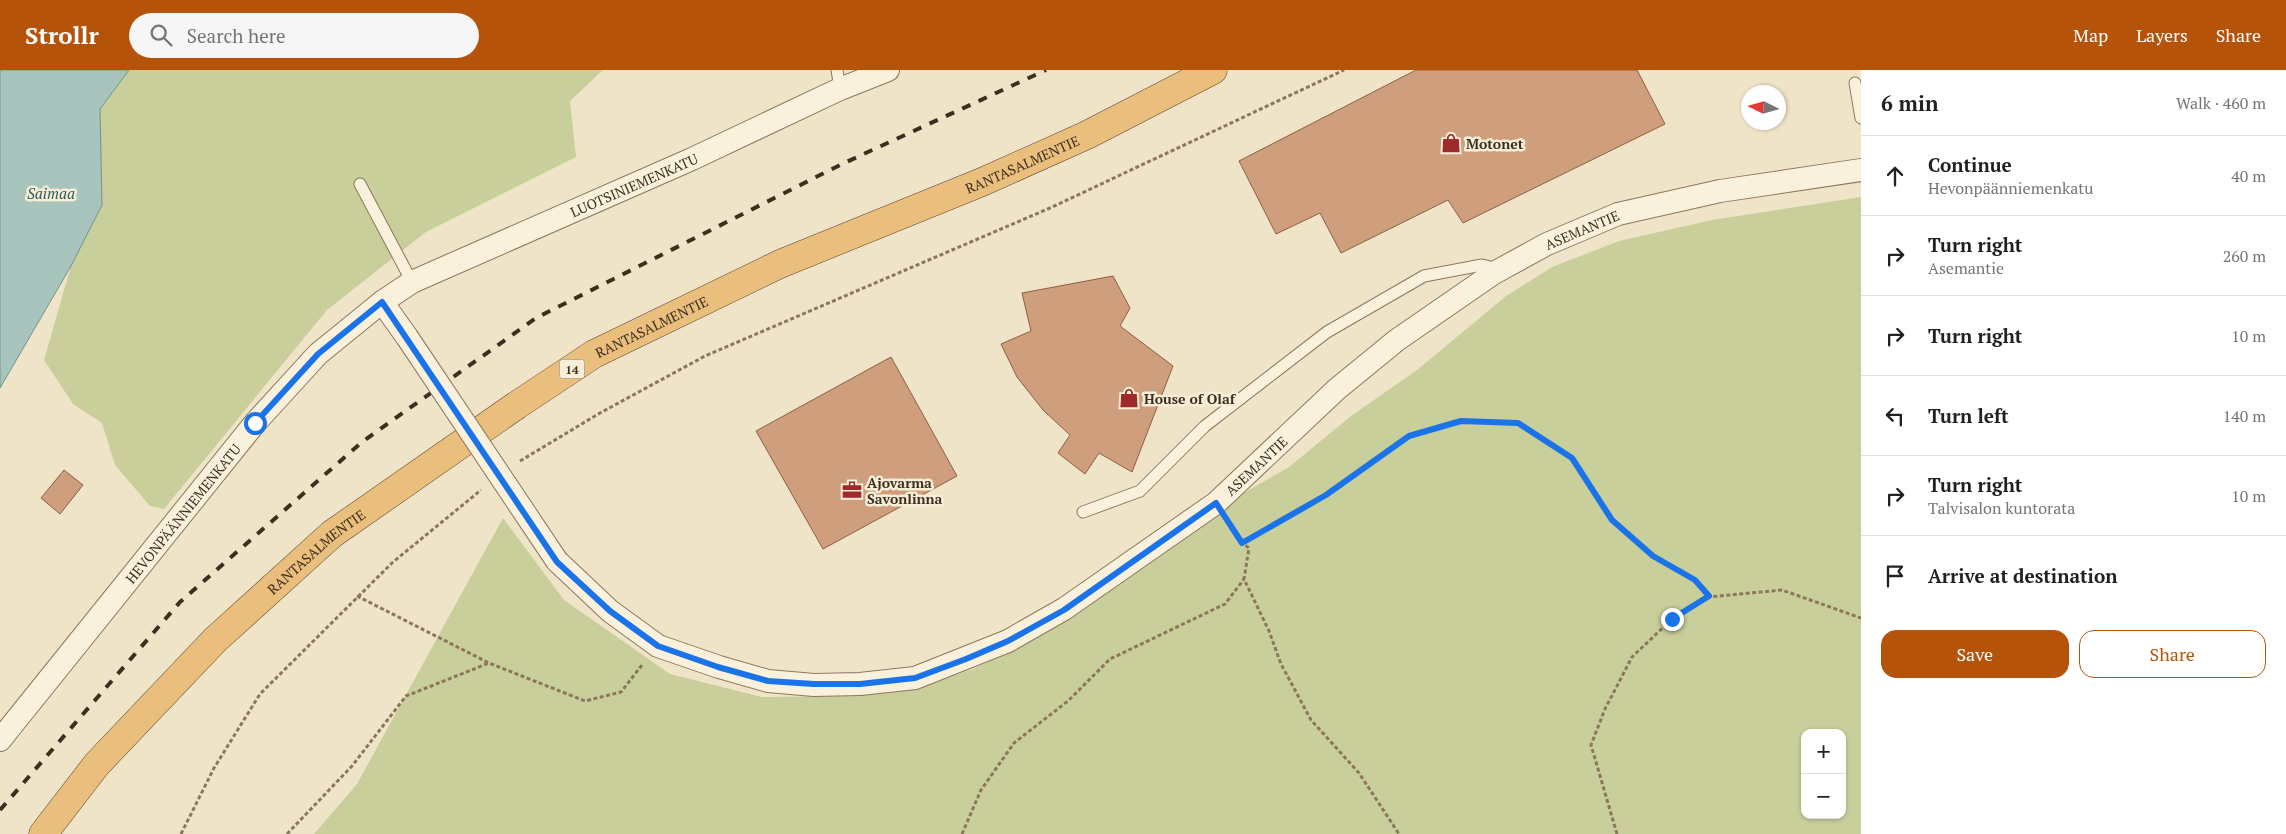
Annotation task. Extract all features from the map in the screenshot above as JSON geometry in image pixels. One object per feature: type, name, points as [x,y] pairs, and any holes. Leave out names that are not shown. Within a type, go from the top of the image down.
[{"type":"highway","name":"RANTASALMENTIE","points":[[43,834],[97,764],[215,640],[332,534],[517,405],[594,354],[780,264],[982,182],[1087,135],[1213,70]]},
{"type":"street","name":"LUOTSINIEMENKATU","points":[[382,302],[412,282],[692,159],[839,79],[888,70]]},
{"type":"street","name":"ASEMANTIE","points":[[382,302],[557,562],[610,611],[658,646],[718,667],[768,681],[860,684],[915,678],[1008,641],[1064,610],[1216,503],[1345,383],[1397,340],[1494,273],[1547,244],[1618,214],[1720,191],[1861,170]]},
{"type":"street","name":"HEVONPÄÄNNIEMENKATU","points":[[0,740],[255,423],[318,354],[382,302]]},
{"type":"lane","points":[[1855,83],[1861,118]]},
{"type":"lane","points":[[360,184],[412,282]]},
{"type":"lane","points":[[1082,512],[1140,491],[1205,426],[1327,332],[1424,276],[1482,265],[1490,267],[1494,273]]},
{"type":"path","points":[[513,465],[600,412],[705,356],[1050,208],[1344,70]]},
{"type":"path","points":[[1242,543],[1326,495],[1409,436],[1461,421],[1518,423],[1572,458],[1612,520],[1653,556],[1695,580],[1709,596]]},
{"type":"path","points":[[180,834],[214,768],[260,694],[393,562],[483,488]]},
{"type":"path","points":[[962,834],[981,790],[1014,743],[1068,701],[1110,659],[1225,604],[1244,579],[1249,548],[1242,543],[1216,503]]},
{"type":"path","points":[[1244,579],[1269,631],[1282,664],[1310,720],[1359,773],[1399,834]]},
{"type":"path","points":[[1616,834],[1591,745],[1632,657],[1672,619],[1709,596],[1782,590],[1861,618]]},
{"type":"path","points":[[357,596],[489,663],[585,701],[621,692],[658,646]]},
{"type":"path","points":[[287,834],[352,766],[406,696],[489,663]]},
{"type":"green space","points":[[129,70],[603,70],[570,101],[576,157],[426,232],[327,310],[164,509],[150,506],[115,465],[102,423],[73,404],[44,360],[71,266],[102,205],[100,109]]},
{"type":"green space","points":[[1861,197],[1861,834],[314,834],[357,784],[503,518],[564,600],[670,674],[762,697],[851,696],[913,689],[973,669],[1012,650],[1219,507],[1289,467],[1351,416],[1417,370],[1506,296],[1552,267],[1619,241],[1712,220]]},
{"type":"water","name":"Saimaa","points":[[0,70],[129,70],[100,109],[102,205],[71,266],[0,388]]},
{"type":"building","name":"Motonet","points":[[1416,70],[1637,70],[1665,124],[1463,223],[1448,200],[1341,253],[1320,213],[1276,234],[1239,161]]},
{"type":"building","points":[[1113,276],[1130,308],[1120,326],[1173,366],[1132,472],[1099,453],[1085,474],[1058,453],[1070,435],[1043,410],[1017,377],[1001,344],[1031,331],[1022,293]]},
{"type":"building","points":[[891,357],[957,476],[823,549],[756,431]]},
{"type":"building","points":[[64,470],[83,485],[60,514],[41,498]]},
{"type":"railway","points":[[0,810],[180,602],[362,442],[536,318],[842,164],[1046,70]]},
{"type":"place","name":"Motonet","points":[[1451,143]]},
{"type":"place","name":"House of Olaf","points":[[1129,398]]},
{"type":"place","name":"Ajovarma Savonlinna","points":[[852,490]]},
{"type":"route","points":[[255,423],[318,354],[382,302],[557,562],[610,611],[658,646],[718,667],[768,681],[860,684],[915,678],[966,659],[1008,641],[1064,610],[1216,503],[1242,543],[1326,495],[1409,436],[1461,421],[1518,423],[1572,458],[1612,520],[1653,556],[1695,580],[1709,596],[1672,619]]}]
